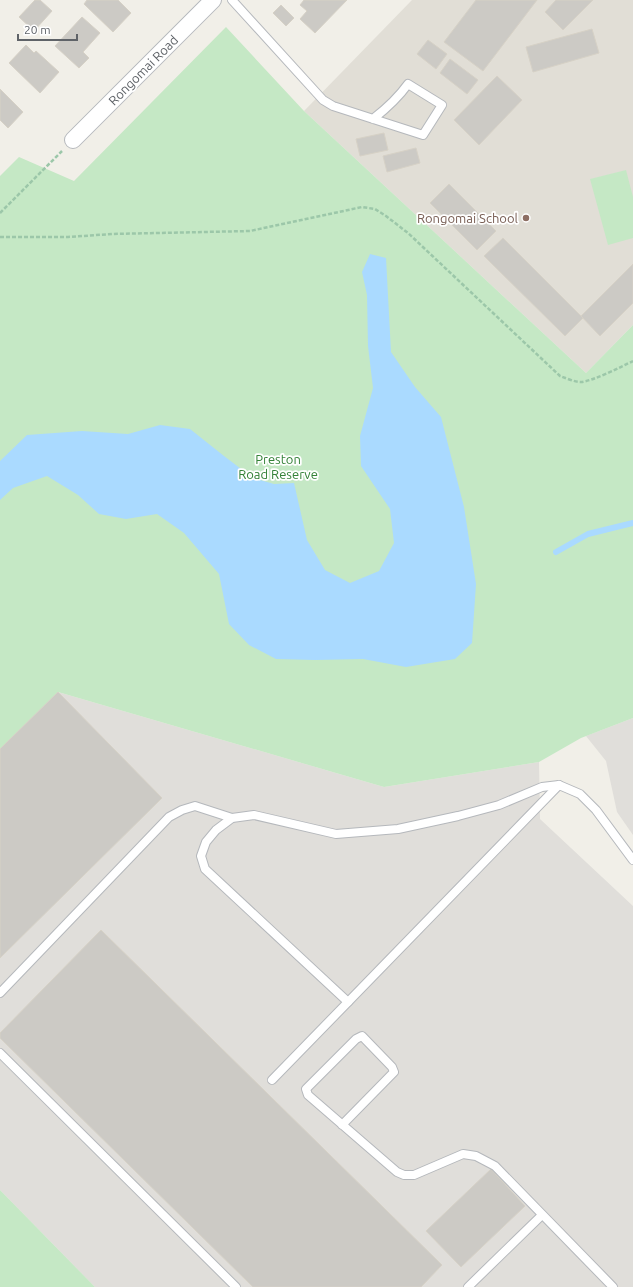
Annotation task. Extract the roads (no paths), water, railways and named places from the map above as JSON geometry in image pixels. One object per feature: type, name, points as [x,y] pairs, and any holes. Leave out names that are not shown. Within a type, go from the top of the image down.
[{"type":"street","name":"Rongomai Road","points":[[73,140],[213,0]]},
{"type":"lane","points":[[232,0],[323,100],[333,106],[423,136],[442,105],[408,84],[392,104],[373,119]]},
{"type":"lane","points":[[272,1080],[559,785]]},
{"type":"lane","points":[[0,993],[169,817],[182,810],[195,806],[232,818],[254,815],[336,834],[398,829],[458,816],[492,807],[542,787],[559,785],[580,794],[596,810],[633,860]]},
{"type":"lane","points":[[232,818],[216,830],[206,842],[201,856],[205,869],[348,1002]]},
{"type":"lane","points":[[342,1125],[394,1072],[392,1067],[362,1036],[356,1039],[306,1089],[308,1095],[342,1125],[397,1172],[404,1175],[414,1175],[463,1154],[476,1156],[495,1166],[613,1287]]},
{"type":"lane","points":[[0,1053],[236,1287]]},
{"type":"lane","points":[[468,1287],[542,1215]]},
{"type":"water","points":[[370,254],[386,258],[391,352],[415,387],[441,417],[464,507],[476,584],[472,643],[455,659],[406,667],[363,659],[276,659],[249,645],[229,624],[219,574],[184,533],[157,514],[126,519],[99,514],[78,495],[47,476],[13,488],[0,500],[0,461],[27,435],[82,431],[128,434],[160,425],[190,429],[253,478],[274,484],[294,483],[307,540],[325,570],[350,583],[379,571],[394,543],[390,509],[361,466],[360,436],[373,388],[368,346],[367,295],[362,272]]},
{"type":"waterway","points":[[556,552],[588,534],[633,523]]},
{"type":"place","name":"Rongomai School","points":[[526,218]]},
{"type":"park label","name":"Preston Road Reserve","points":[[278,466]]}]
